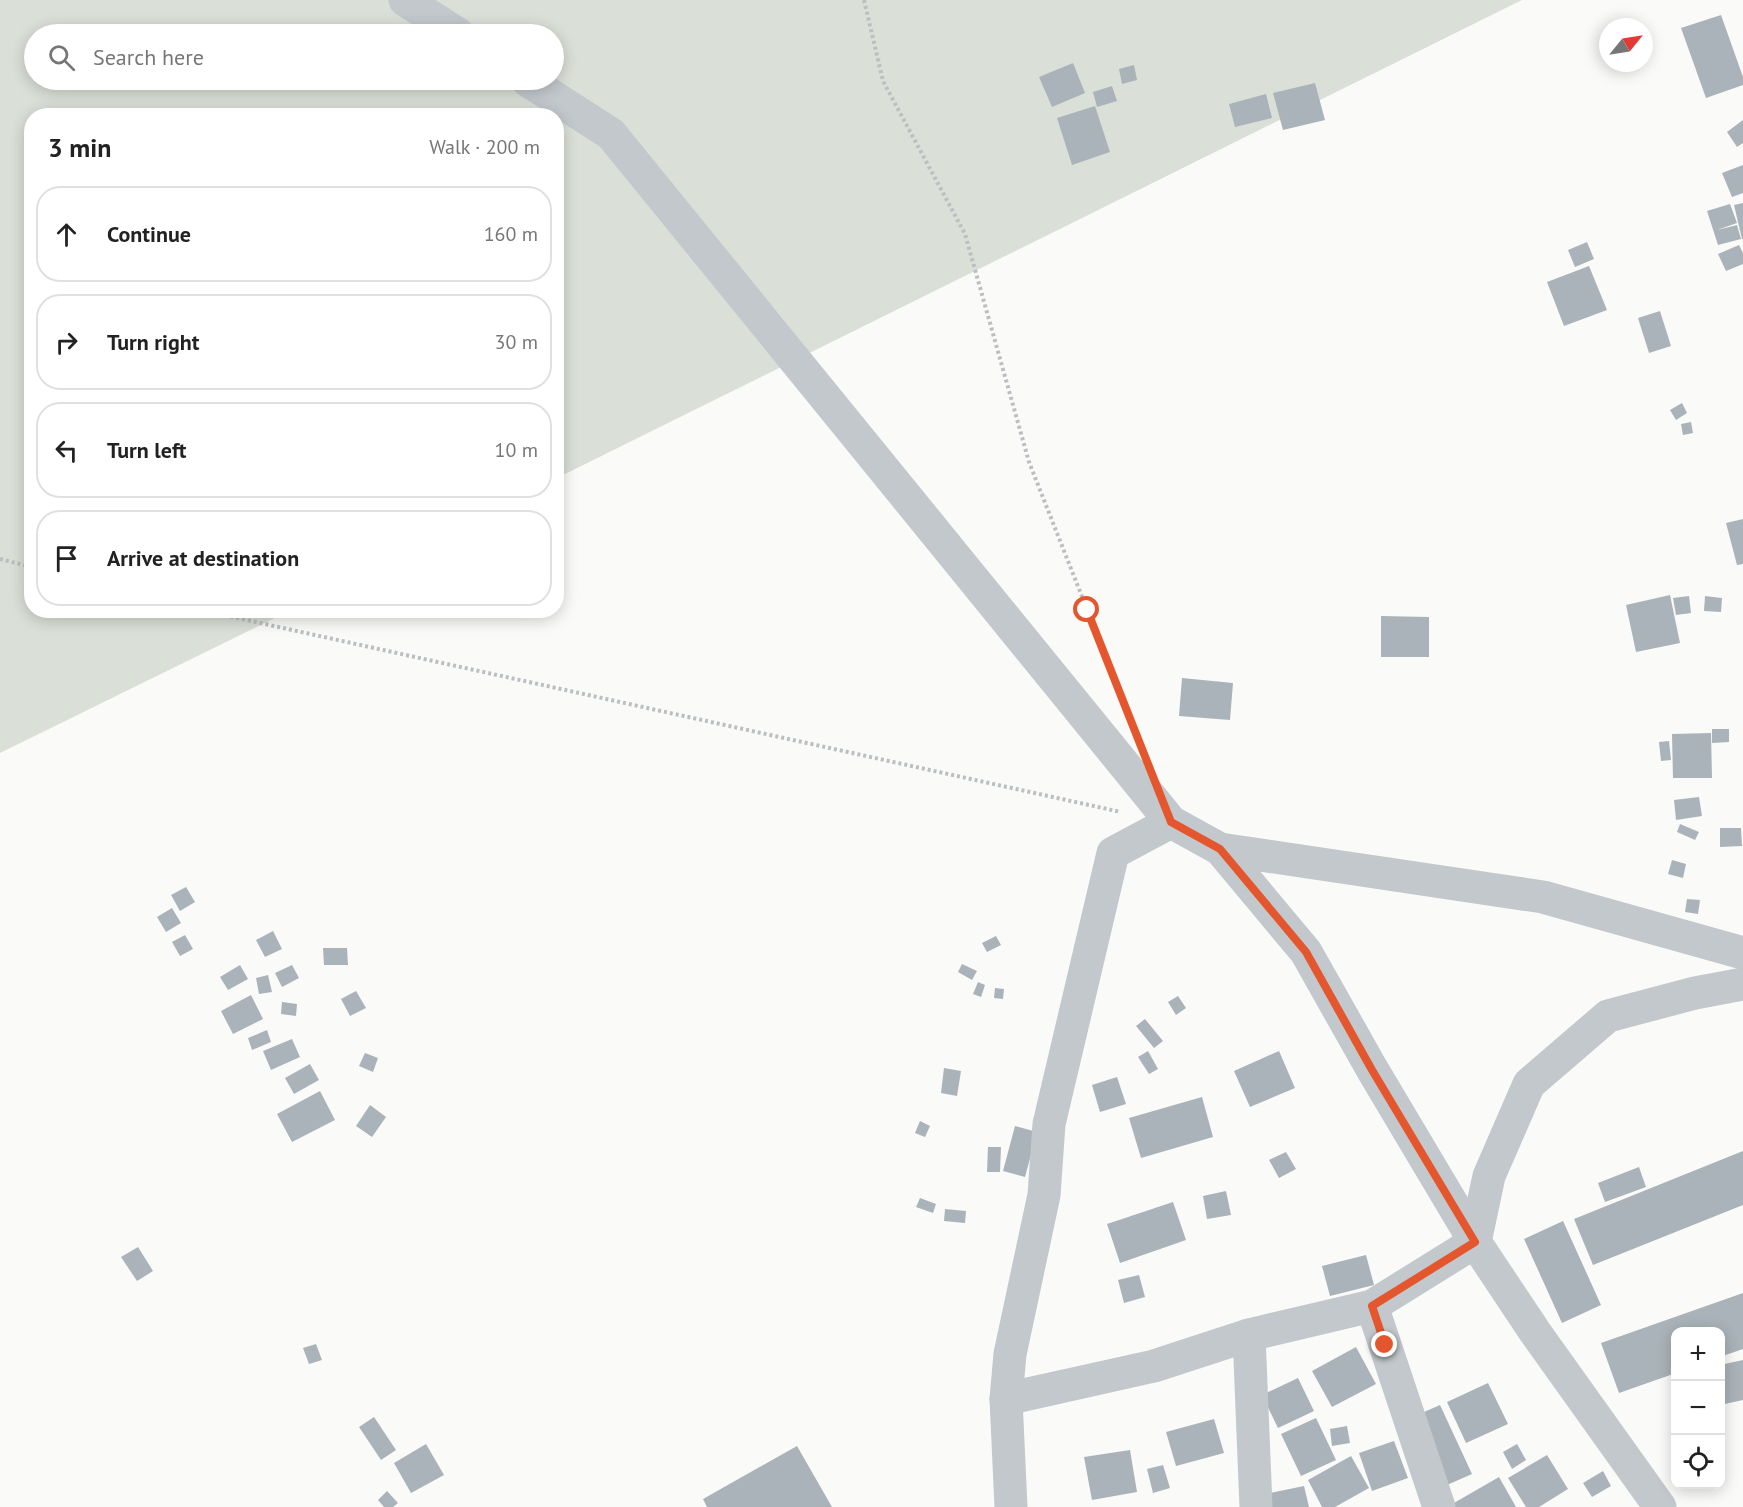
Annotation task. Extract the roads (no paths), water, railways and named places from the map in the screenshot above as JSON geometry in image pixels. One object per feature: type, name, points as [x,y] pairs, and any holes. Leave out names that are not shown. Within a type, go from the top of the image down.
[{"type":"street","points":[[405,0],[442,24]]},
{"type":"street","points":[[543,90],[611,134],[1171,822],[1220,849],[1543,897],[1743,953]]},
{"type":"street","points":[[1011,1507],[1006,1399],[1010,1354],[1044,1195],[1049,1124],[1113,853],[1171,822]]},
{"type":"street","points":[[1220,849],[1306,952],[1372,1070],[1475,1242],[1535,1332],[1660,1507]]},
{"type":"street","points":[[1006,1399],[1154,1366],[1249,1335],[1372,1306],[1475,1242],[1489,1176],[1529,1084],[1608,1016],[1695,993],[1743,984]]},
{"type":"street","points":[[1372,1306],[1439,1507]]},
{"type":"street","points":[[1249,1335],[1256,1507]]}]
